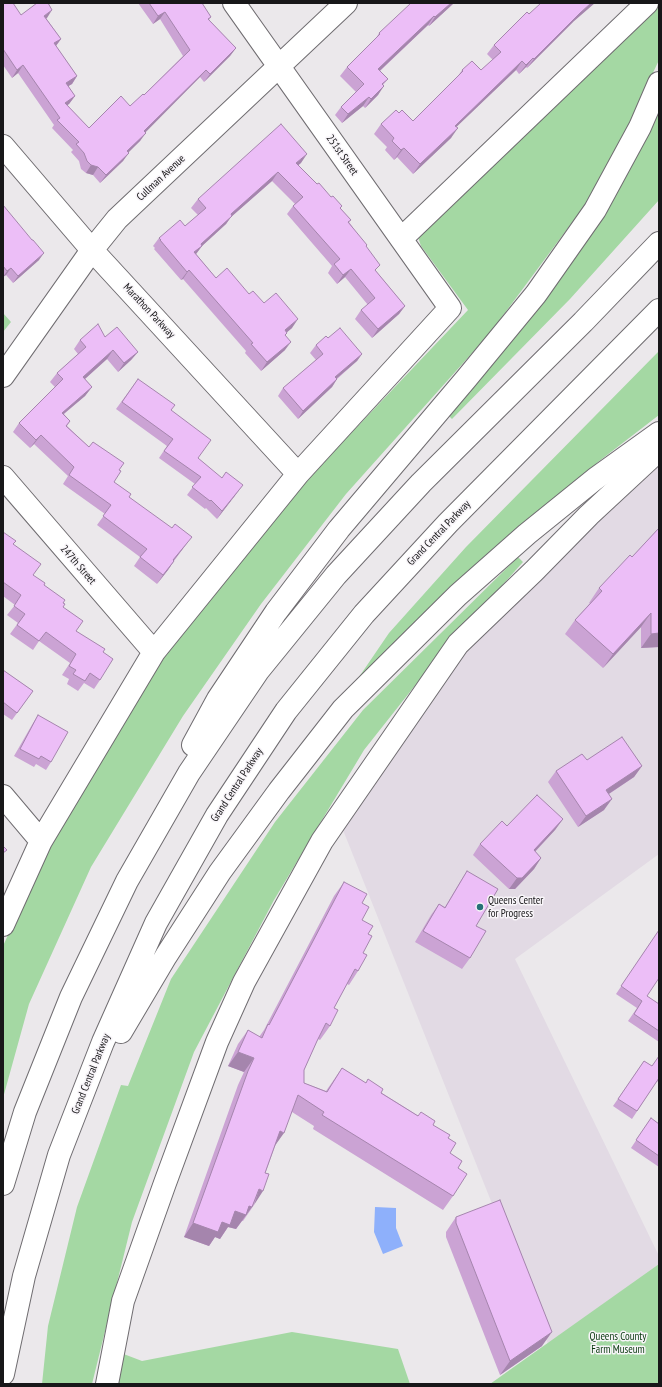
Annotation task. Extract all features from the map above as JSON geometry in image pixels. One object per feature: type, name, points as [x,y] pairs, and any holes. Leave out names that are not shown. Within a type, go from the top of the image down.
[{"type":"main road","name":"251st Street","points":[[234,3],[450,308],[298,474]]},
{"type":"main road","name":"Cullman Avenue","points":[[3,376],[92,250],[117,219],[280,67],[346,3]]},
{"type":"main road","points":[[400,239],[647,3]]},
{"type":"main road","points":[[3,1184],[25,1112],[71,997],[167,794],[218,699],[276,612],[339,529],[536,294],[595,210],[640,127],[659,83]]},
{"type":"main road","name":"Marathon Parkway","points":[[3,146],[92,250],[298,474]]},
{"type":"main road","points":[[126,881],[189,773],[258,671],[336,575],[421,483],[584,322],[659,243]]},
{"type":"main road","name":"Grand Central Parkway","points":[[3,1374],[24,1276],[59,1155],[103,1042],[156,923],[217,815],[286,711],[364,614],[448,523],[659,310]]},
{"type":"main road","points":[[59,1155],[115,1042],[166,956],[220,872],[343,709],[458,595],[527,534],[594,479],[659,434]]},
{"type":"main road","points":[[106,1384],[123,1301],[217,1042],[244,982],[322,841],[458,644],[534,571],[589,515],[659,450]]},
{"type":"main road","points":[[3,925],[41,841],[154,652],[298,474]]},
{"type":"main road","name":"247th Street","points":[[3,478],[154,652]]},
{"type":"main road","points":[[3,796],[41,841]]},
{"type":"shaded area","name":"Queens Center for Progress","points":[[659,437],[659,854],[515,959],[659,1256],[659,1264],[548,1344],[341,825],[479,633]]},
{"type":"green space","points":[[659,7],[659,60],[626,130],[585,205],[490,333],[346,494],[261,604],[183,716],[91,867],[29,1004],[3,1098],[3,946],[51,840],[161,660],[272,520],[338,447],[468,310],[421,246],[418,237],[424,228]]},
{"type":"green space","points":[[659,104],[659,200],[570,299],[452,419],[447,414]]},
{"type":"green space","points":[[3,313],[11,322],[3,332]]},
{"type":"green space","points":[[659,351],[659,415],[598,462],[467,580],[344,699],[389,633],[466,547]]},
{"type":"green space","points":[[518,557],[523,562],[432,664],[364,750],[274,900],[194,1052],[132,1222],[92,1384],[42,1384],[48,1326],[77,1207],[121,1085],[128,1086],[171,979],[275,822],[363,710]]},
{"type":"green space","name":"Queens County Farm Museum","points":[[659,1264],[659,1384],[490,1384],[497,1379]]},
{"type":"green space","points":[[292,1332],[398,1349],[410,1384],[117,1384],[121,1353],[142,1361]]},
{"type":"water","points":[[375,1207],[396,1208],[396,1228],[403,1246],[383,1254],[374,1232]]},
{"type":"building","points":[[3,3],[13,3],[21,15],[37,3],[48,3],[52,10],[44,16],[61,39],[54,43],[77,76],[66,83],[75,96],[65,103],[89,128],[121,96],[130,106],[143,94],[144,95],[190,50],[165,12],[158,16],[149,3],[202,3],[211,17],[208,19],[236,48],[210,74],[206,70],[144,131],[146,133],[127,151],[129,153],[106,175],[98,167],[91,165],[87,161],[84,153],[76,144],[79,142],[57,120],[60,118],[23,65],[17,70],[3,49]]},
{"type":"building","points":[[411,3],[451,3],[435,17],[434,16],[378,69],[388,79],[382,84],[384,86],[371,99],[369,97],[348,114],[341,107],[364,84],[347,67],[380,34],[379,33]]},
{"type":"building","points":[[541,3],[591,3],[534,59],[533,58],[526,65],[522,61],[455,126],[458,128],[420,164],[404,148],[401,150],[392,141],[394,138],[381,124],[396,110],[399,113],[402,110],[413,121],[472,61],[481,70],[501,52],[494,45],[527,12],[529,14]]},
{"type":"building","points":[[281,124],[307,154],[296,163],[342,206],[340,208],[351,220],[348,222],[367,245],[366,246],[380,265],[375,270],[405,306],[378,329],[361,310],[375,298],[351,269],[343,275],[334,264],[340,259],[293,206],[303,197],[278,172],[231,214],[232,216],[194,252],[216,278],[227,268],[249,294],[253,291],[264,303],[276,293],[298,319],[285,330],[287,333],[285,335],[291,342],[267,362],[251,344],[253,343],[189,270],[187,272],[159,238],[180,220],[185,226],[206,208],[198,199]]},
{"type":"building","points":[[3,205],[44,253],[18,276],[11,268],[7,271],[3,266]]},
{"type":"building","points":[[98,324],[105,337],[117,327],[138,352],[124,363],[113,350],[83,377],[92,387],[62,413],[70,421],[66,426],[89,447],[93,442],[124,463],[114,482],[131,494],[129,497],[172,528],[175,524],[192,537],[163,575],[140,557],[147,549],[103,516],[111,505],[69,475],[74,467],[41,435],[36,440],[19,423],[63,379],[57,373],[86,347],[80,340]]},
{"type":"building","points":[[340,328],[362,354],[335,377],[337,379],[303,411],[283,388],[323,354],[316,345],[326,336],[328,338]]},
{"type":"building","points":[[138,379],[175,405],[171,410],[211,440],[198,458],[222,478],[226,472],[243,485],[222,511],[211,500],[210,501],[192,487],[201,477],[164,451],[173,439],[122,402]]},
{"type":"building","points":[[659,528],[659,633],[651,634],[651,613],[613,654],[575,620],[602,591],[599,588],[630,555],[632,557]]},
{"type":"building","points":[[3,532],[16,541],[13,544],[41,564],[33,575],[65,600],[63,607],[83,621],[76,631],[105,649],[103,652],[113,659],[100,680],[90,673],[85,681],[73,674],[76,670],[69,666],[76,654],[46,632],[39,641],[17,625],[25,614],[14,606],[21,595],[3,582]]},
{"type":"building","points":[[3,670],[33,691],[17,713],[3,702]]},
{"type":"building","points":[[38,715],[68,732],[51,762],[41,756],[39,759],[20,749]]},
{"type":"building","points":[[622,737],[642,766],[606,790],[612,799],[586,816],[556,771],[582,754],[587,760]]},
{"type":"building","points":[[537,795],[563,819],[534,850],[541,858],[522,878],[517,878],[480,844],[502,821],[507,826]]},
{"type":"building","points":[[3,846],[7,850],[3,853]]},
{"type":"building","points":[[467,871],[498,889],[476,926],[486,931],[470,958],[423,931],[439,904],[445,908]]},
{"type":"building","points":[[344,882],[367,894],[362,903],[369,907],[362,920],[373,926],[368,934],[372,936],[363,953],[367,955],[358,971],[355,969],[334,1008],[338,1010],[330,1026],[326,1023],[317,1041],[304,1070],[304,1083],[327,1092],[342,1068],[366,1083],[368,1079],[383,1089],[381,1093],[418,1116],[421,1112],[435,1121],[433,1125],[450,1135],[448,1138],[456,1143],[450,1153],[462,1161],[458,1168],[467,1174],[453,1196],[322,1115],[324,1112],[298,1095],[284,1133],[280,1131],[265,1173],[269,1174],[263,1191],[259,1189],[252,1207],[249,1206],[246,1215],[235,1211],[230,1225],[222,1222],[218,1232],[193,1223],[254,1058],[238,1052],[248,1030],[262,1038],[268,1024],[269,1025]]},
{"type":"building","points":[[659,930],[659,978],[647,996],[659,1004],[659,1031],[634,1014],[642,1001],[621,986]]},
{"type":"building","points":[[659,1056],[659,1078],[637,1111],[618,1099],[644,1061],[652,1066]]},
{"type":"building","points":[[651,1118],[659,1124],[659,1156],[636,1140]]},
{"type":"building","points":[[500,1200],[552,1332],[510,1361],[456,1223],[456,1217]]},
{"type":"place","name":"Queens Center for Progress","points":[[480,907]]}]
